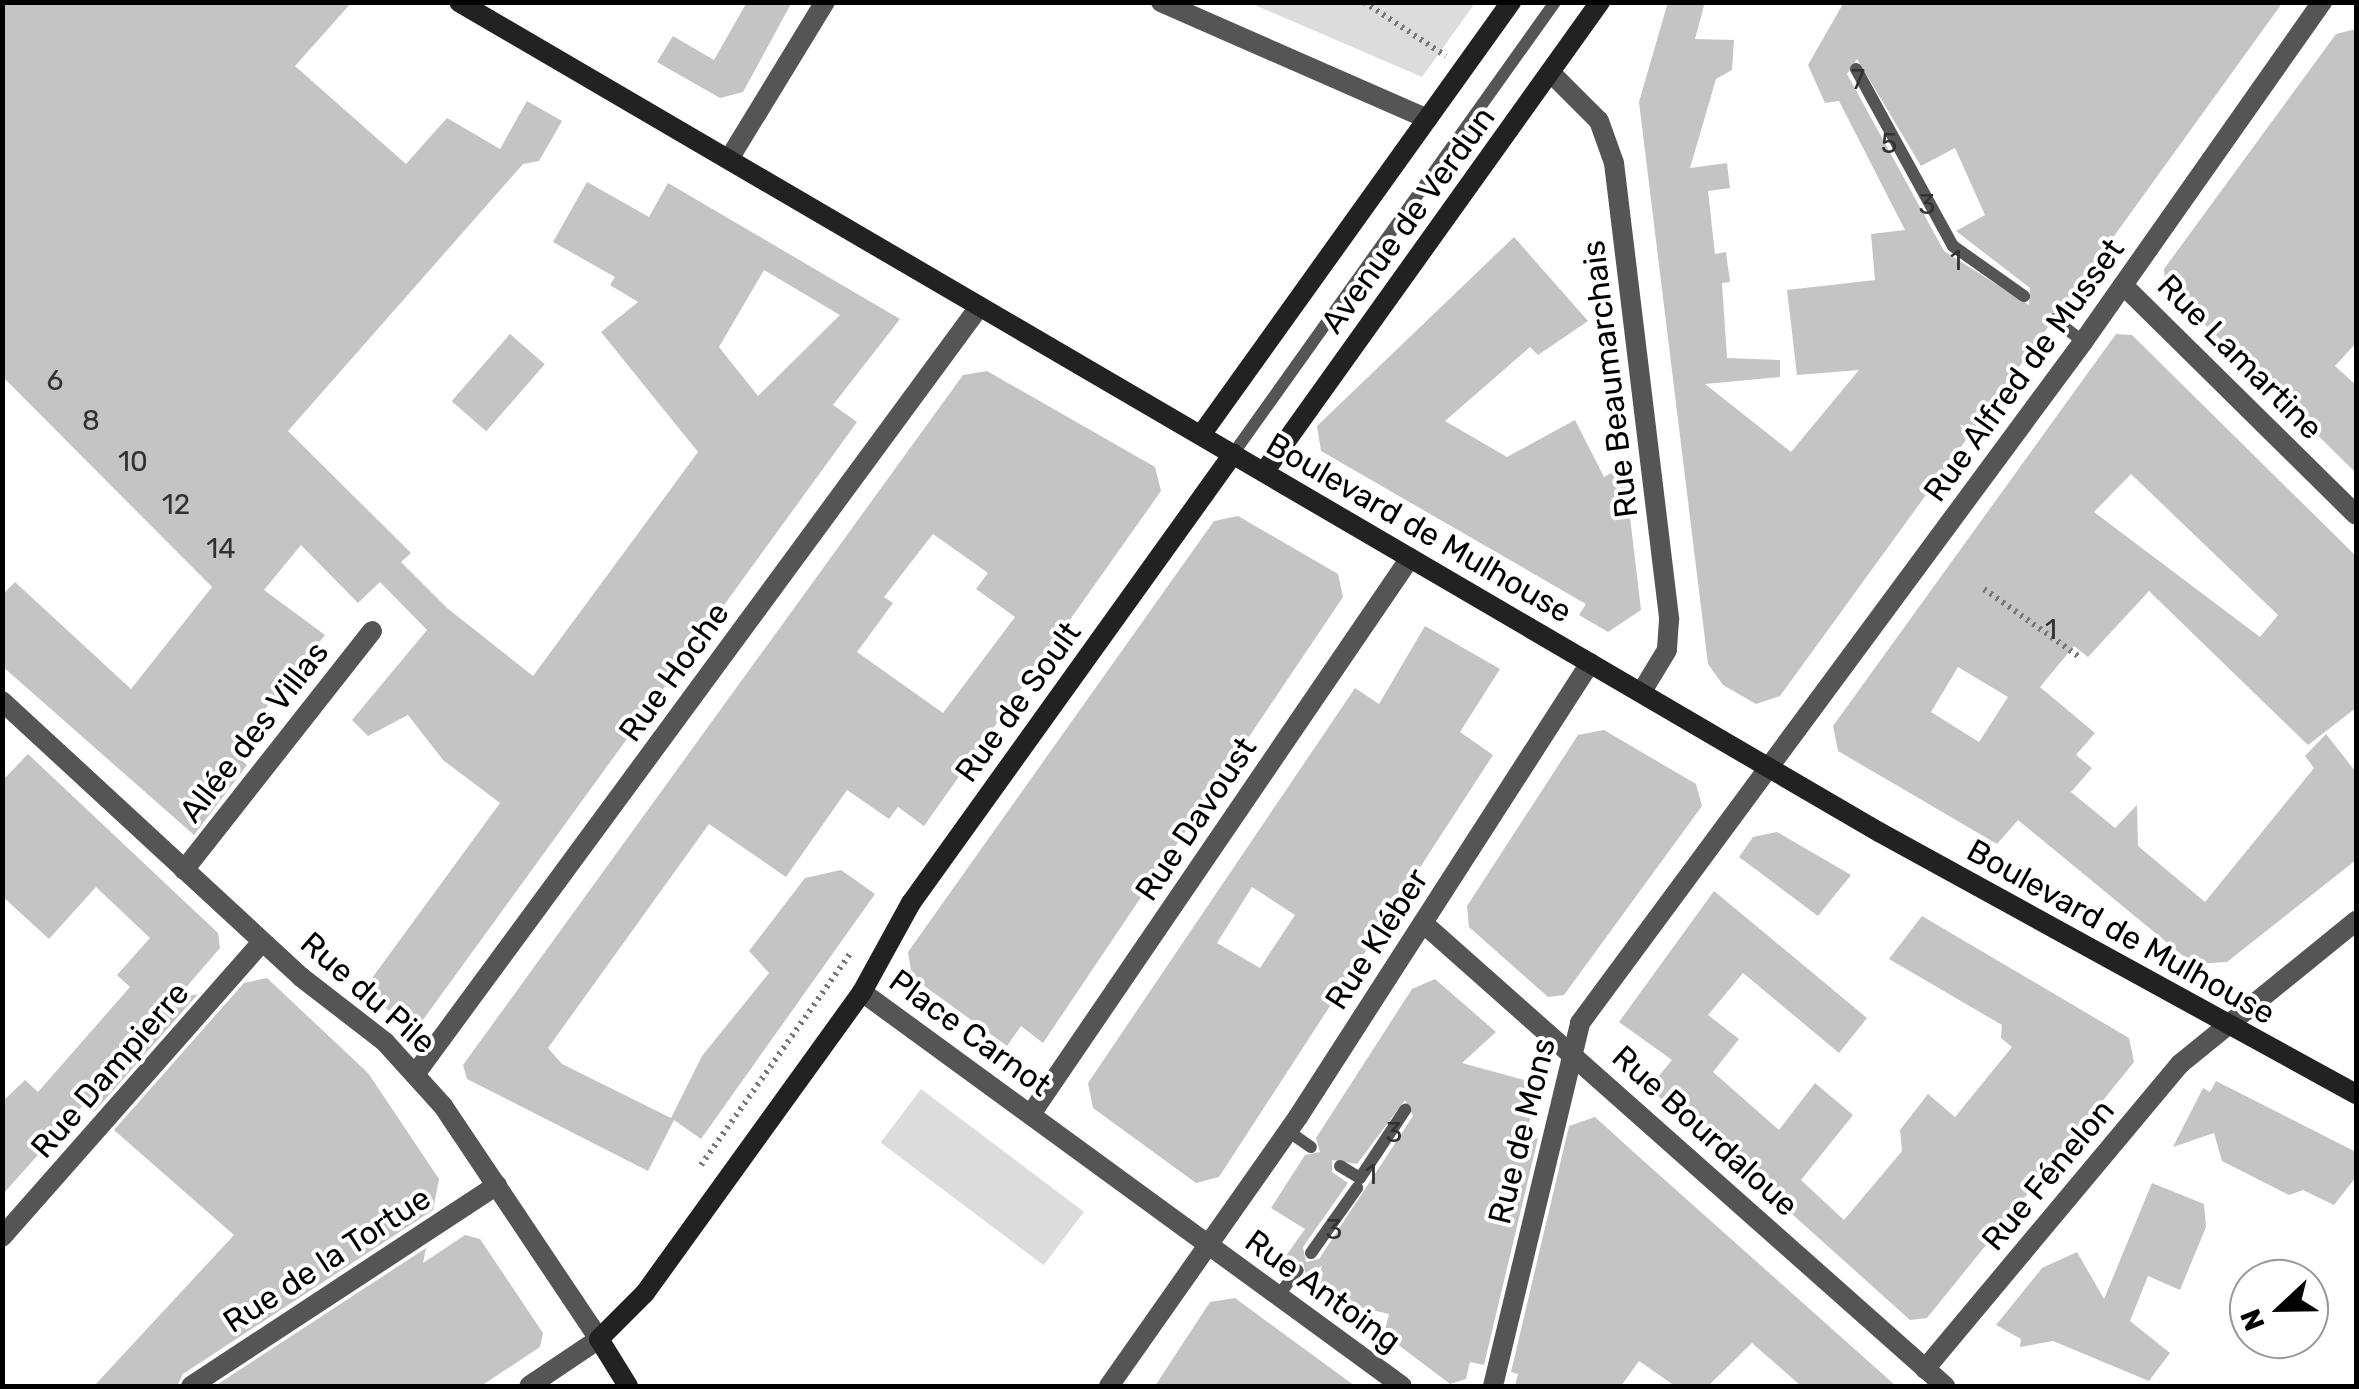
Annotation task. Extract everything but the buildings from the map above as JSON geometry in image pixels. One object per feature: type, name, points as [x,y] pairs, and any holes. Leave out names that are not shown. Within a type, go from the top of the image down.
[{"type":"street","name":"Boulevard de Mulhouse","points":[[459,2],[1767,767],[2223,1026],[2356,1094]]},
{"type":"street","points":[[729,159],[825,2]]},
{"type":"street","points":[[1160,2],[1427,118]]},
{"type":"street","name":"Avenue de Verdun","points":[[1201,435],[1511,2]]},
{"type":"street","name":"Avenue de Verdun","points":[[1264,472],[1600,2]]},
{"type":"street","name":"Rue Alfred de Musset","points":[[1767,767],[2083,342],[2322,2]]},
{"type":"street","name":"Rue Beaumarchais","points":[[1550,72],[1598,121],[1614,164],[1670,620],[1667,650],[1641,694]]},
{"type":"street","name":"Rue Lamartine","points":[[2124,285],[2356,515]]},
{"type":"street","name":"Rue Hoche","points":[[416,1073],[978,307]]},
{"type":"street","name":"Rue de Soult","points":[[862,992],[910,904],[1233,454]]},
{"type":"street","name":"Rue Davoust","points":[[1032,1114],[1410,558]]},
{"type":"street","name":"Allée des Villas","points":[[184,870],[372,631]]},
{"type":"street","name":"Rue Kléber","points":[[1207,1243],[1288,1130],[1590,664]]},
{"type":"street","name":"Rue du Pile","points":[[2,701],[262,942],[416,1073],[497,1185],[628,1386]]},
{"type":"street","name":"Rue de Mons","points":[[1493,1386],[1570,1050],[1593,1004],[1767,767]]},
{"type":"street","name":"Rue Fénelon","points":[[1925,1369],[2180,1064],[2356,920]]},
{"type":"street","name":"Rue Bourdaloue","points":[[1423,924],[1570,1050],[1944,1386]]},
{"type":"street","name":"Rue Dampierre","points":[[2,1237],[262,942]]},
{"type":"street","name":"Place Carnot","points":[[599,1340],[645,1293],[862,992],[1207,1243]]},
{"type":"street","name":"Rue de la Tortue","points":[[190,1386],[497,1185]]},
{"type":"street","points":[[1109,1386],[1207,1243]]},
{"type":"street","name":"Rue Antoing","points":[[1207,1243],[1402,1386]]},
{"type":"street","points":[[528,1386],[599,1340]]},
{"type":"lane","points":[[1233,454],[1555,2]]},
{"type":"lane","points":[[1856,69],[1953,246],[2024,296]]},
{"type":"lane","points":[[2054,320],[2083,342]]},
{"type":"lane","points":[[1340,1166],[1360,1178],[1404,1110]]},
{"type":"lane","points":[[1288,1130],[1310,1147]]},
{"type":"lane","points":[[1311,1254],[1357,1188]]},
{"type":"lane","points":[[1278,1295],[1298,1270]]},
{"type":"path","points":[[1364,2],[1464,68]]},
{"type":"path","points":[[1984,589],[2081,658]]},
{"type":"shaded area","points":[[1250,3],[1475,3],[1422,77]]},
{"type":"shaded area","points":[[921,1089],[1084,1212],[1044,1265],[881,1143]]}]
